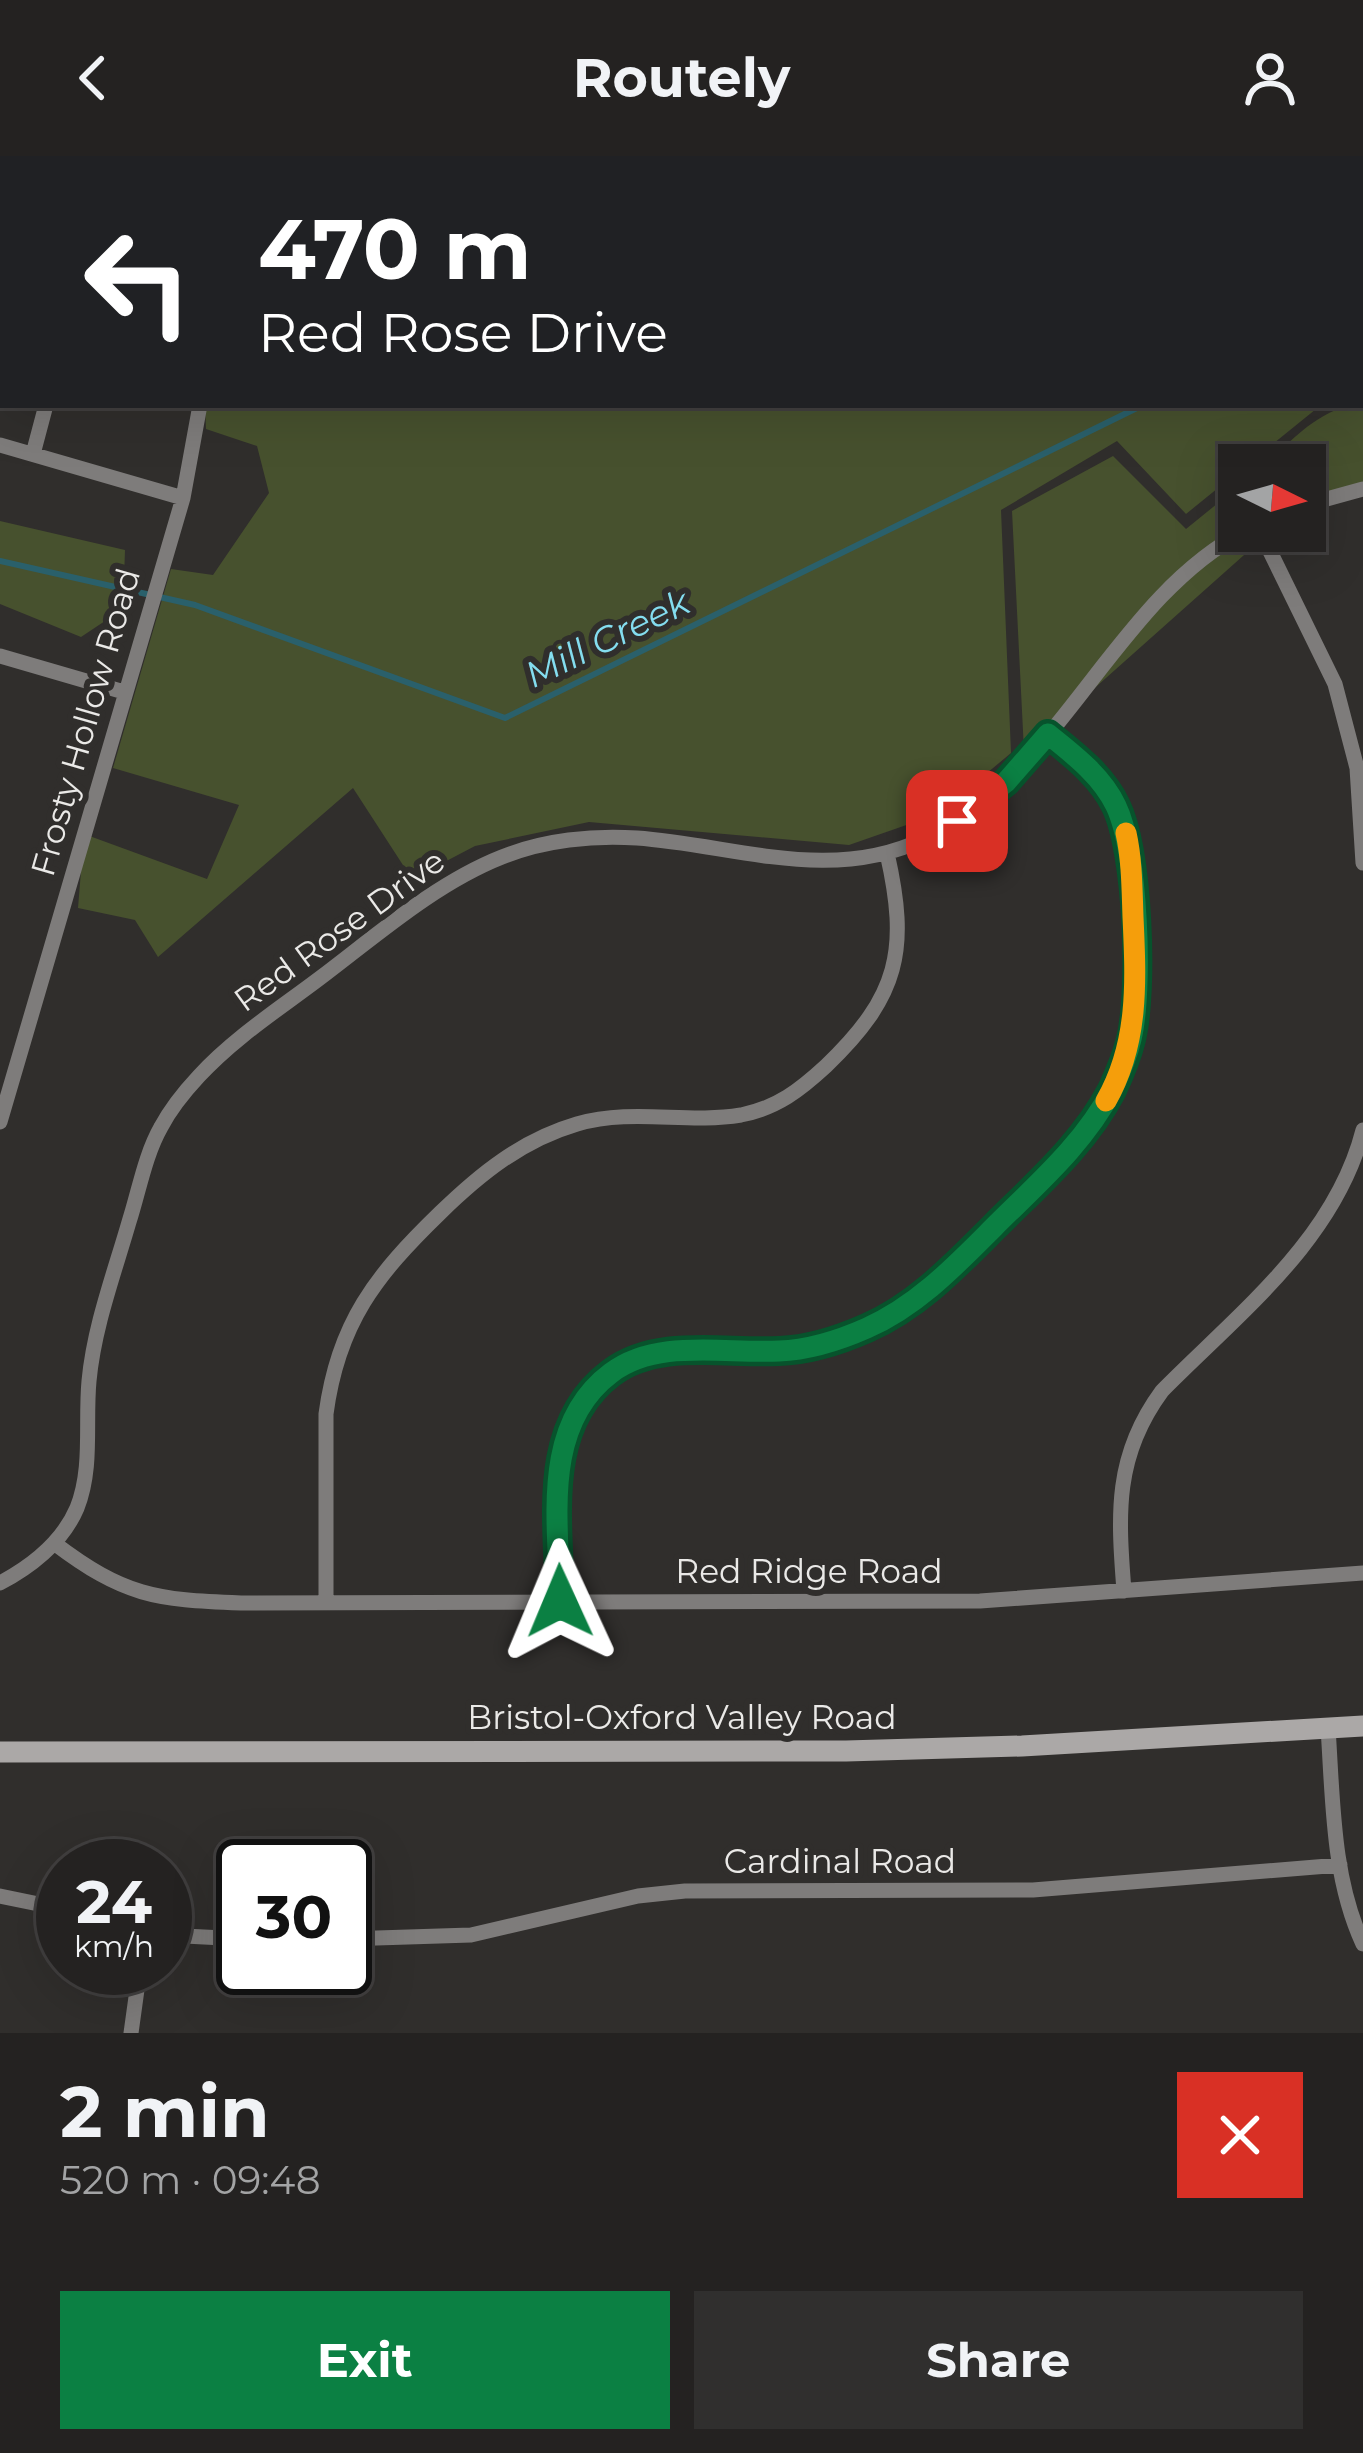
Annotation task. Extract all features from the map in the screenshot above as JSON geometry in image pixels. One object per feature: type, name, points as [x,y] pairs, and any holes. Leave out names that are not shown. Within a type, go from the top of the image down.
[{"type":"main road","name":"Bristol-Oxford Valley Road","points":[[0,1751],[846,1751],[1363,1726]]},
{"type":"street","points":[[33,454],[45,408]]},
{"type":"street","name":"Frosty Hollow Road","points":[[0,1122],[184,498],[199,408]]},
{"type":"street","points":[[0,445],[184,498]]},
{"type":"street","points":[[1326,499],[1363,489]]},
{"type":"street","name":"Red Rose Drive","points":[[0,1583],[23,1571],[54,1544],[79,1504],[87,1465],[89,1380],[99,1326],[150,1154],[174,1106],[231,1045],[458,878],[532,848],[633,838],[825,863],[887,853],[922,840],[988,799],[1159,602],[1218,547]]},
{"type":"street","points":[[1270,552],[1335,684],[1357,768],[1363,862]]},
{"type":"street","points":[[0,656],[124,692]]},
{"type":"street","points":[[560,1601],[558,1514],[564,1438],[575,1411],[610,1373],[655,1354],[801,1349],[849,1336],[897,1313],[953,1268],[1068,1153],[1110,1094],[1130,1041],[1135,1011],[1128,841],[1111,796],[1082,762],[1048,734]]},
{"type":"street","points":[[326,1602],[330,1383],[350,1323],[379,1275],[473,1181],[555,1131],[647,1114],[735,1116],[781,1103],[803,1087],[858,1035],[886,994],[898,957],[900,927],[887,853]]},
{"type":"street","points":[[1124,1591],[1120,1500],[1126,1461],[1139,1426],[1162,1391],[1312,1236],[1346,1176],[1363,1130]]},
{"type":"street","name":"Red Ridge Road","points":[[54,1544],[110,1582],[152,1598],[241,1604],[936,1602],[1363,1573]]},
{"type":"street","points":[[1328,1728],[1340,1865],[1363,1944]]},
{"type":"street","name":"Cardinal Road","points":[[372,1938],[471,1935],[638,1896],[685,1892],[1033,1890],[1340,1865]]},
{"type":"street","points":[[0,1896],[36,1903]]},
{"type":"street","points":[[131,2033],[136,1995]]},
{"type":"green space","points":[[205,408],[1317,408],[1273,444],[1218,444],[1218,488],[1186,514],[1117,441],[1001,510],[1011,753],[938,814],[849,845],[589,822],[475,846],[412,879],[353,788],[158,957],[135,920],[78,908],[84,834],[207,879],[239,805],[113,768],[171,569],[213,575],[269,493],[257,446],[206,429]]},
{"type":"green space","points":[[1363,408],[1363,485],[1326,495],[1326,444],[1288,444],[1334,411]]},
{"type":"green space","points":[[1113,456],[1186,529],[1218,503],[1218,552],[1247,552],[1024,751],[1012,511]]},
{"type":"green space","points":[[0,521],[125,550],[123,609],[81,637],[0,604]]},
{"type":"waterway","name":"Mill Creek","points":[[0,561],[195,605],[505,718],[1137,408]]},
{"type":"slow traffic","points":[[1106,1101],[1130,1041],[1135,1011],[1126,833]]},
{"type":"route","points":[[560,1601],[558,1514],[564,1438],[575,1411],[610,1373],[655,1354],[801,1349],[849,1336],[897,1313],[953,1268],[1068,1153],[1110,1094],[1130,1041],[1136,974],[1128,841],[1111,796],[1082,762],[1048,734],[1006,782],[957,821]]}]
